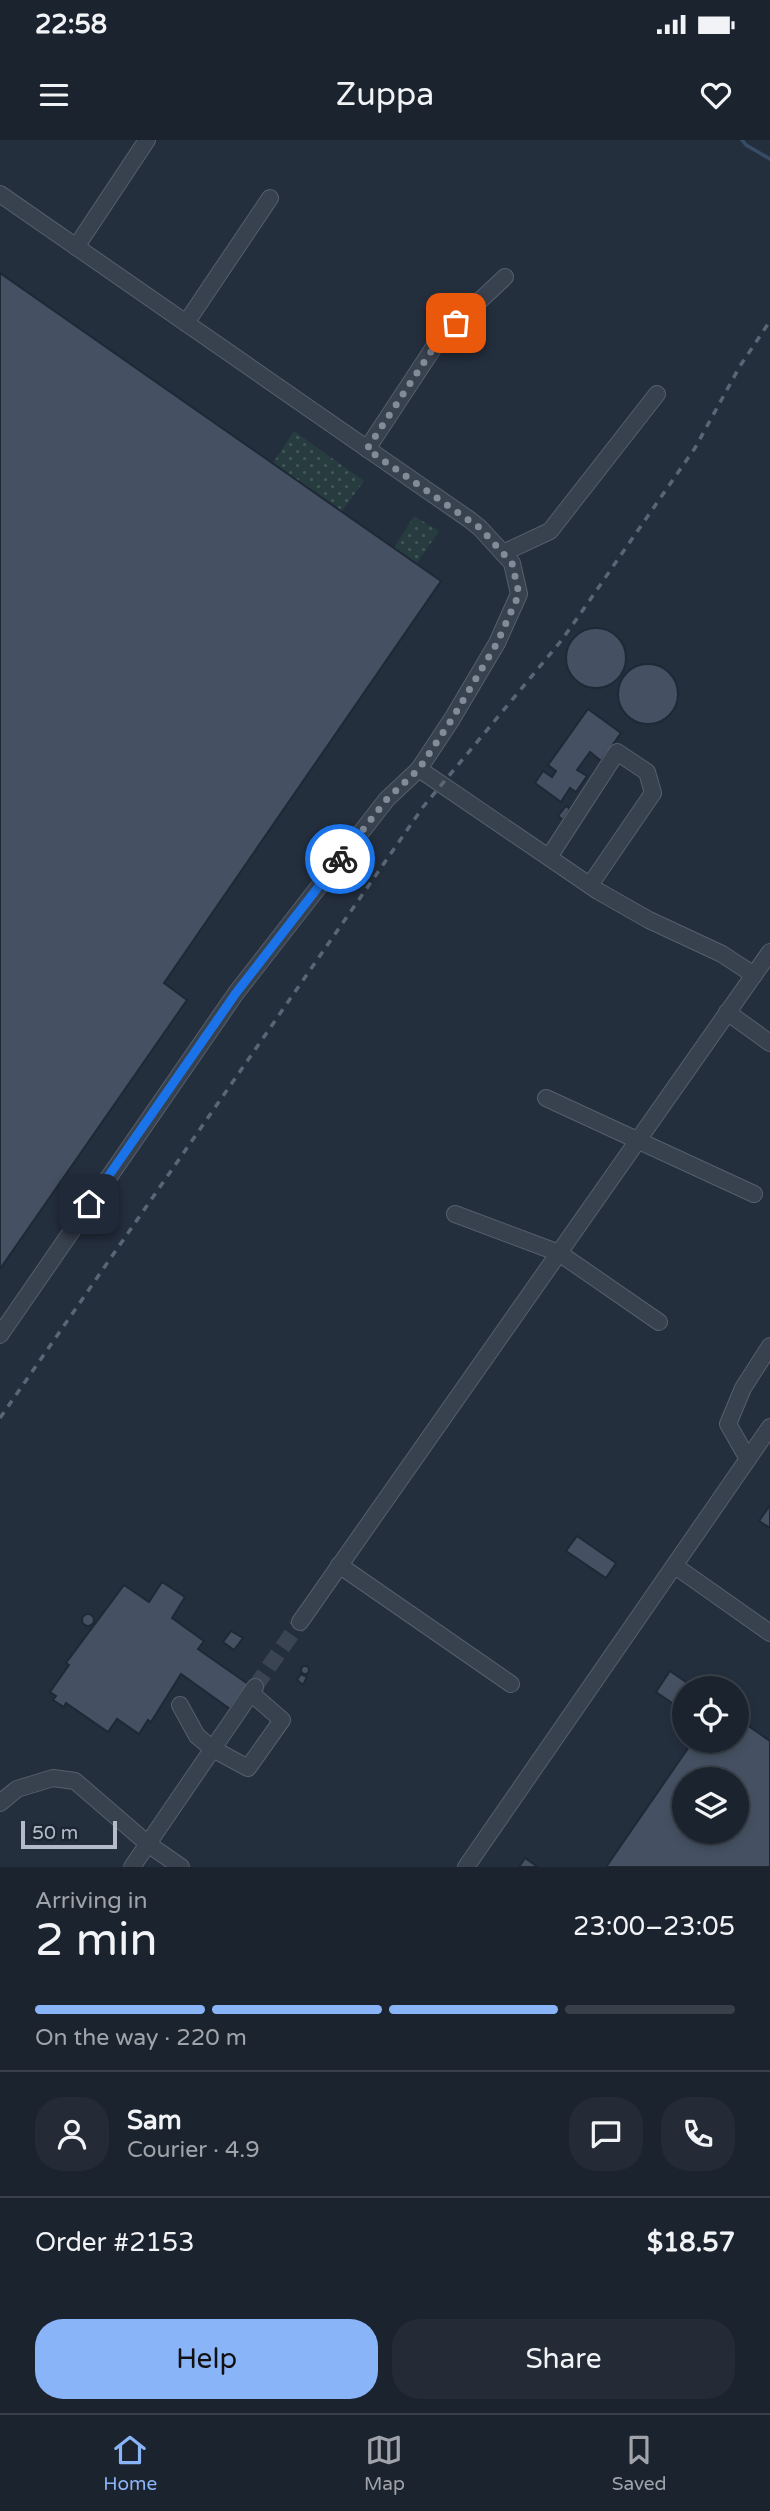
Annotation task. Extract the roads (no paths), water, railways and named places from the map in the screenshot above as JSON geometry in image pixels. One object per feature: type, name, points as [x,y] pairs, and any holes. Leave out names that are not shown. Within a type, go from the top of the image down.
[{"type":"lane","points":[[76,247],[147,140]]},
{"type":"lane","points":[[0,194],[480,528],[512,563],[519,594],[497,643],[419,769],[387,799],[236,993],[0,1335]]},
{"type":"lane","points":[[186,323],[270,198]]},
{"type":"lane","points":[[367,449],[440,338],[505,277]]},
{"type":"lane","points":[[503,553],[550,531],[657,394]]},
{"type":"lane","points":[[549,857],[617,752],[647,772],[653,793],[590,885]]},
{"type":"lane","points":[[419,769],[590,885],[649,920],[722,954],[754,975]]},
{"type":"lane","points":[[300,1622],[727,1012],[768,958]]},
{"type":"lane","points":[[727,1012],[770,1043]]},
{"type":"lane","points":[[546,1098],[754,1194]]},
{"type":"lane","points":[[455,1213],[559,1253],[659,1322]]},
{"type":"lane","points":[[748,1459],[728,1424],[744,1388],[770,1346]]},
{"type":"lane","points":[[466,1867],[770,1427]]},
{"type":"lane","points":[[339,1565],[511,1684]]},
{"type":"lane","points":[[675,1566],[770,1633]]},
{"type":"lane","points":[[132,1867],[213,1749],[253,1690],[282,1720],[248,1768],[213,1749],[197,1736],[180,1704]]},
{"type":"lane","points":[[0,1802],[18,1789],[54,1778],[75,1781],[148,1844],[181,1867]]},
{"type":"waterway","points":[[742,140],[770,159]]},
{"type":"tunnel","points":[[255,1687],[300,1622]]},
{"type":"railway","points":[[0,1418],[423,807],[578,617],[695,448],[740,366],[770,321]]}]
